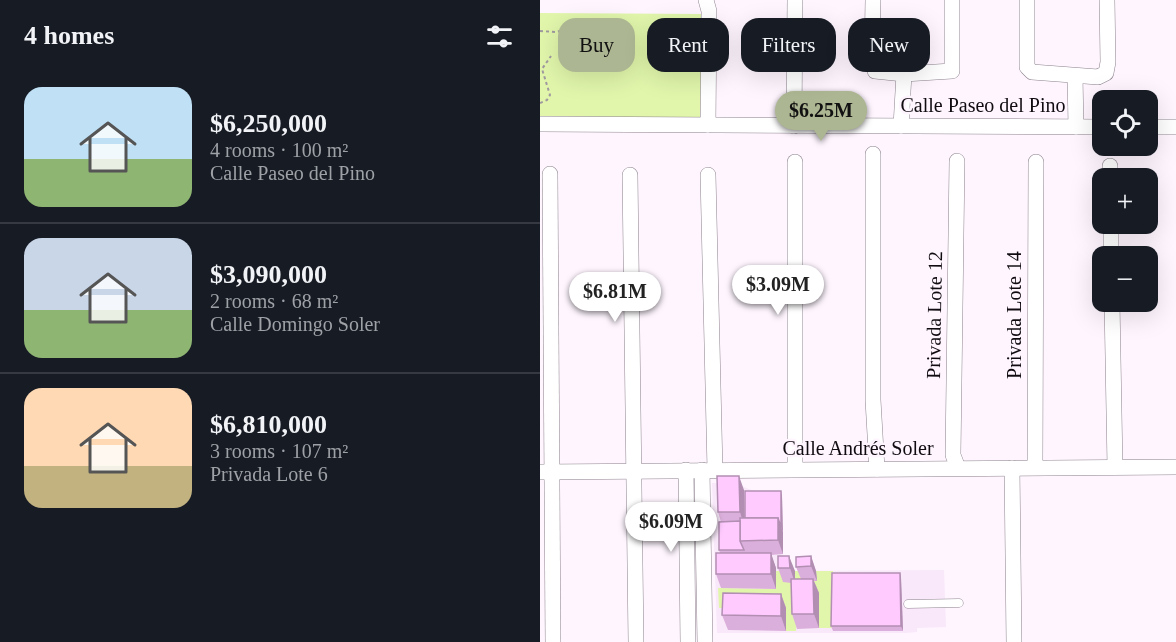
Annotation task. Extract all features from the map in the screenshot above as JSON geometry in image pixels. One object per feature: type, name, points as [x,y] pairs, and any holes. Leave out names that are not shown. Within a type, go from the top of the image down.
[{"type":"street","points":[[706,0],[709,11],[708,125]]},
{"type":"street","points":[[794,126],[795,0]]},
{"type":"street","points":[[873,0],[874,67],[879,73],[903,74],[952,71],[952,0]]},
{"type":"street","points":[[1027,0],[1027,66],[1039,74],[1098,77],[1106,73],[1108,62],[1107,0]]},
{"type":"street","points":[[901,126],[903,74]]},
{"type":"street","points":[[1075,76],[1076,127]]},
{"type":"street","name":"Calle Paseo del Pino","points":[[540,124],[1092,127]]},
{"type":"street","points":[[1158,127],[1176,127]]},
{"type":"street","points":[[873,154],[873,400],[877,469]]},
{"type":"street","name":"Privada Lote 12","points":[[957,161],[953,455],[958,468]]},
{"type":"street","points":[[795,162],[795,469]]},
{"type":"street","name":"Privada Lote 14","points":[[1035,467],[1036,162]]},
{"type":"street","points":[[550,174],[546,473],[554,642]]},
{"type":"street","points":[[630,175],[636,642]]},
{"type":"street","points":[[705,639],[708,470],[708,175]]},
{"type":"street","points":[[1112,312],[1115,467]]},
{"type":"street","name":"Calle Andrés Soler","points":[[546,473],[1176,467]]},
{"type":"street","points":[[1012,468],[1014,642]]},
{"type":"street","points":[[686,470],[688,642]]},
{"type":"lane","points":[[908,604],[959,603]]},
{"type":"path","points":[[540,31],[558,31]]},
{"type":"path","points":[[540,103],[547,100],[550,95],[550,88],[542,74],[544,63],[551,56]]},
{"type":"shaded area","points":[[712,483],[734,483],[754,491],[782,491],[783,571],[944,570],[946,627],[917,628],[917,632],[905,633],[717,633]]},
{"type":"green space","points":[[540,13],[703,14],[703,18],[647,18],[647,72],[703,72],[703,119],[540,118]]},
{"type":"green space","points":[[776,571],[783,571],[795,582],[795,571],[833,571],[833,628],[819,628],[818,593],[797,594],[796,631],[786,631],[786,608],[719,608],[718,588],[776,589]]},
{"type":"building","points":[[717,476],[739,476],[740,512],[718,512]]},
{"type":"building","points":[[745,491],[781,491],[781,527],[778,518],[745,518]]},
{"type":"building","points":[[740,518],[778,518],[778,540],[740,541]]},
{"type":"building","points":[[740,521],[740,541],[744,550],[719,550],[719,522]]},
{"type":"building","points":[[716,553],[771,553],[771,574],[716,574]]},
{"type":"building","points":[[778,556],[789,556],[790,568],[778,568]]},
{"type":"building","points":[[811,556],[811,566],[796,567],[796,557]]},
{"type":"building","points":[[832,573],[900,573],[901,626],[831,626]]},
{"type":"building","points":[[791,579],[813,579],[814,614],[792,614]]},
{"type":"building","points":[[723,593],[781,594],[781,616],[722,615]]}]
